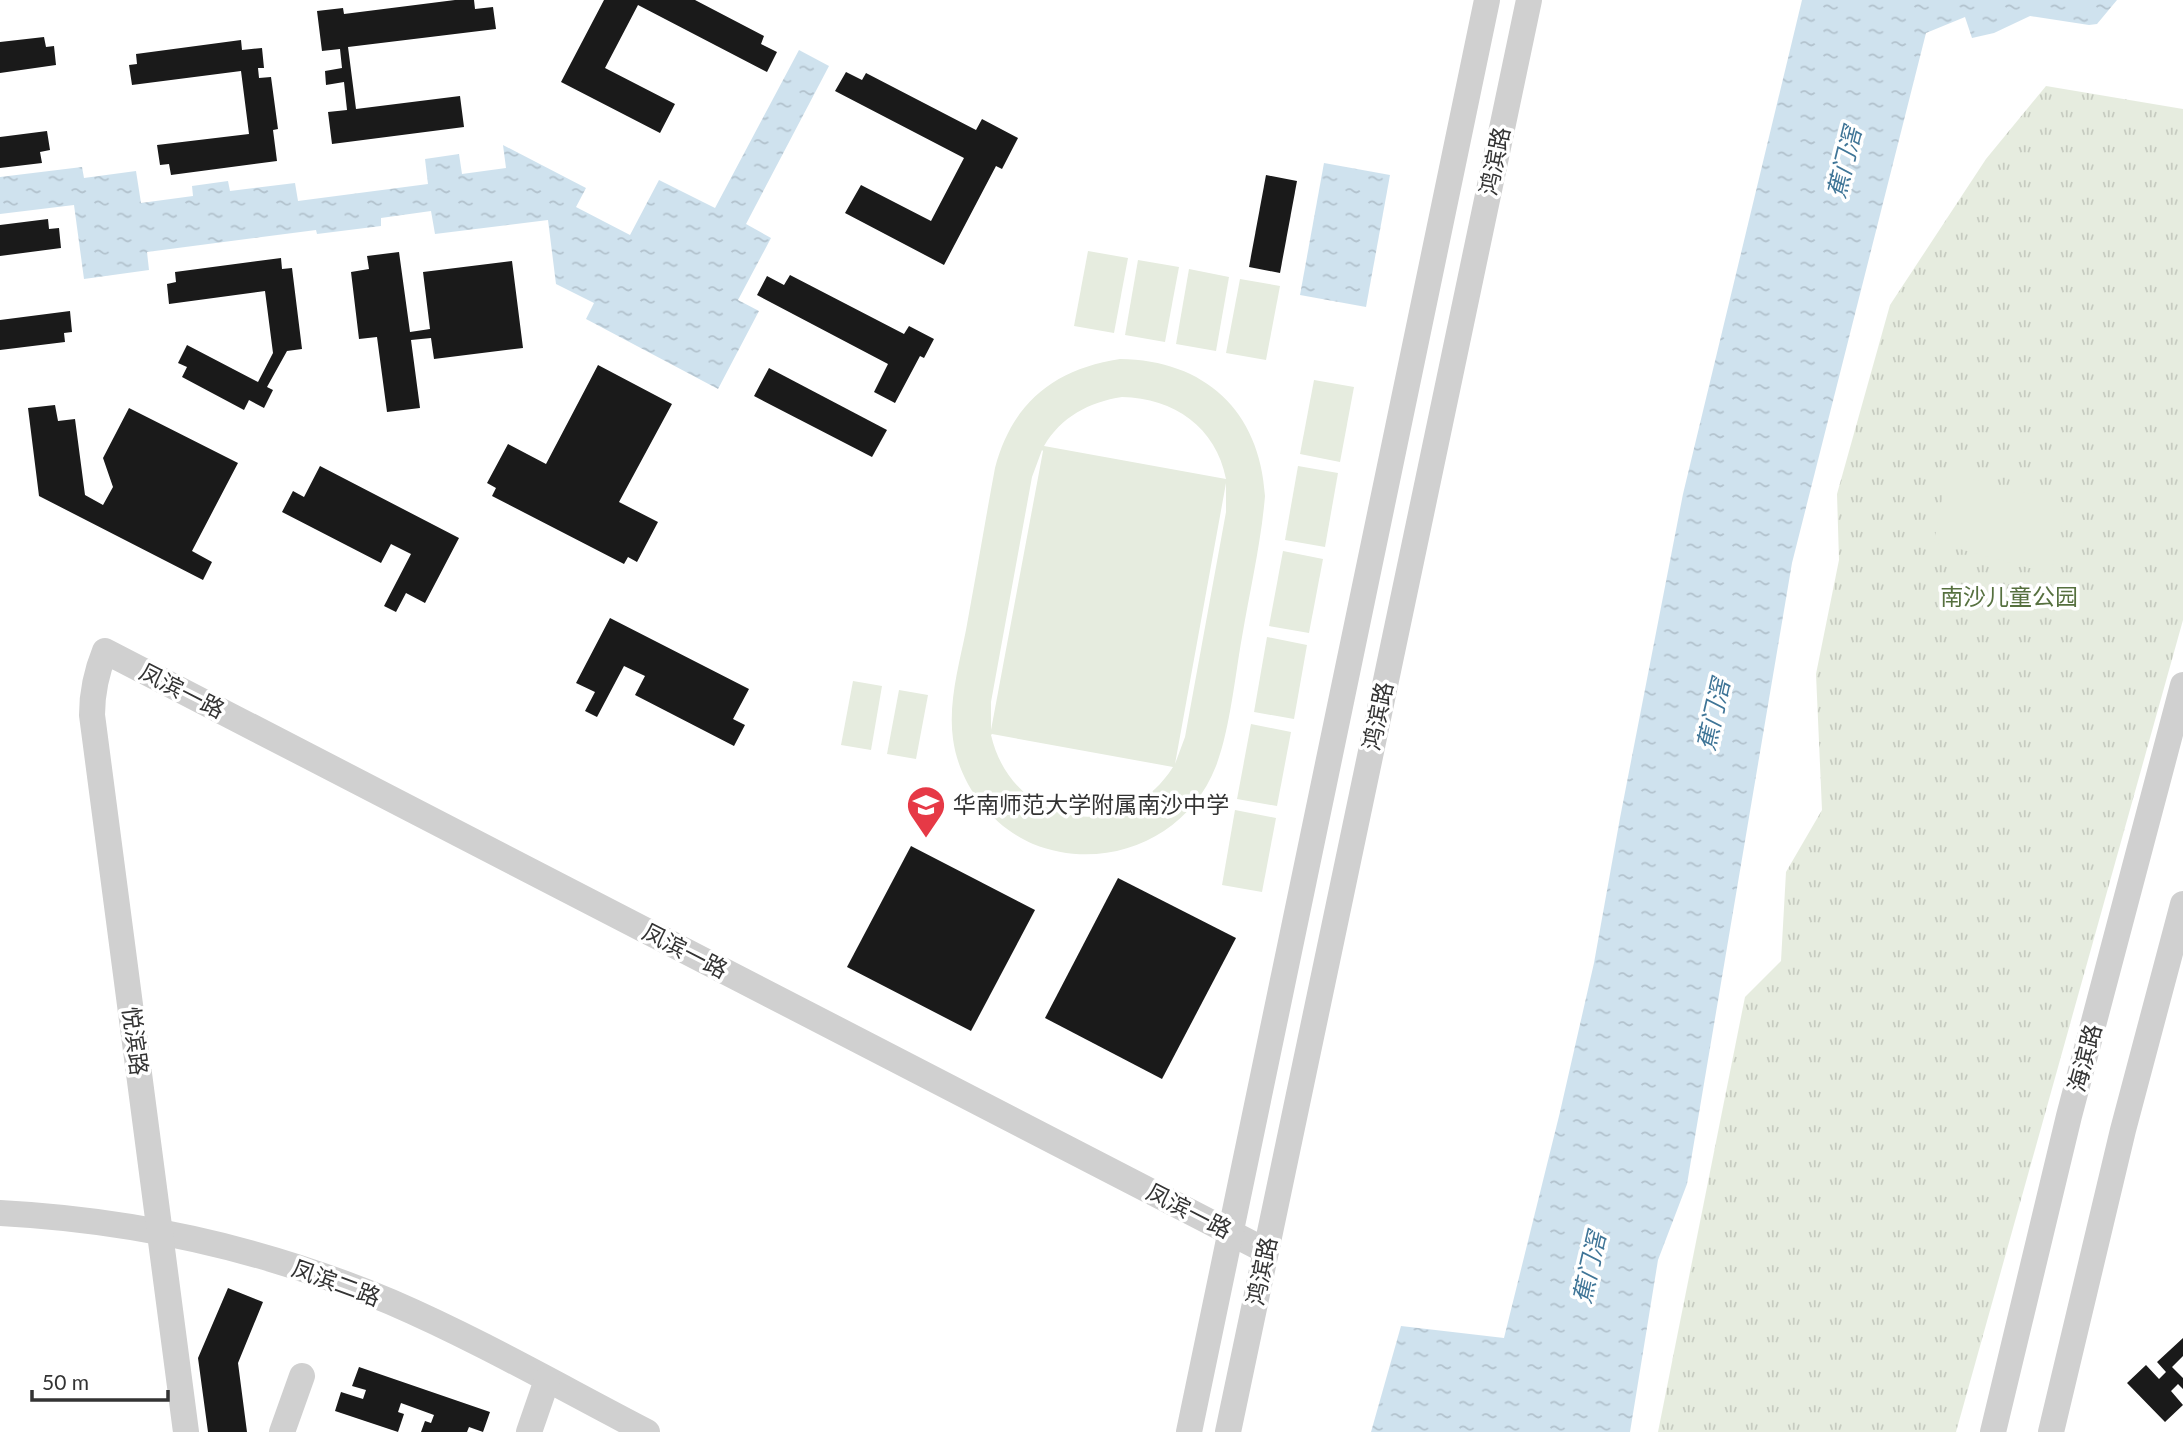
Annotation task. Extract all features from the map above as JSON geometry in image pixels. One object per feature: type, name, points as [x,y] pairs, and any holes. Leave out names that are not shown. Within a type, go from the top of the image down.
[{"type":"street","name":"鸿滨路","points":[[1189,1432],[1487,0]]},
{"type":"street","name":"鸿滨路","points":[[1228,1432],[1528,0]]},
{"type":"street","name":"凤滨一路","points":[[105,651],[1266,1251]]},
{"type":"street","name":"悦滨路","points":[[105,651],[94,682],[92,715],[186,1432]]},
{"type":"street","name":"海滨路","points":[[1993,1432],[2069,1116],[2183,685]]},
{"type":"street","points":[[2051,1432],[2123,1130],[2183,904]]},
{"type":"street","name":"凤滨二路","points":[[0,1213],[65,1218],[160,1233],[254,1254],[345,1284],[433,1321],[647,1432]]},
{"type":"street","points":[[284,1431],[302,1376]]},
{"type":"street","points":[[529,1432],[547,1380]]},
{"type":"green space","name":"南沙儿童公园","points":[[2046,86],[2183,109],[2183,620],[1956,1432],[1658,1432],[1745,997],[1781,961],[1786,872],[1822,810],[1816,674],[1839,560],[1837,494],[1890,305],[1986,159]]},
{"type":"green space","points":[[1088,251],[1128,258],[1114,333],[1074,326]]},
{"type":"green space","points":[[1138,260],[1179,267],[1165,342],[1125,335]]},
{"type":"green space","points":[[1189,269],[1229,277],[1216,351],[1176,344]]},
{"type":"green space","points":[[1240,279],[1280,286],[1266,360],[1226,353]]},
{"type":"green space","points":[[1120,359],[1150,362],[1178,369],[1202,380],[1223,396],[1252,439],[1261,466],[1265,496],[1232,703],[1216,766],[1203,792],[1186,813],[1165,830],[1141,843],[1115,851],[1088,854],[1060,852],[1033,844],[991,815],[962,772],[953,739],[952,712],[995,468],[1003,445],[1012,425],[1039,393],[1075,371]],"holes":[[[1122,397],[1159,403],[1190,419],[1213,444],[1226,479],[1044,446],[1067,419],[1087,407]],[[1042,450],[991,730],[991,702],[1032,477]],[[1226,483],[1226,512],[1185,737],[1175,764]],[[992,734],[1173,767],[1151,792],[1126,809],[1099,816],[1071,815],[1044,806],[1021,790],[1003,766]]]},
{"type":"green space","points":[[1314,380],[1354,387],[1340,462],[1300,454]]},
{"type":"green space","points":[[1298,466],[1338,473],[1325,547],[1285,540]]},
{"type":"green space","points":[[1947,473],[2066,503],[2051,574],[1934,542]]},
{"type":"green space","points":[[1283,551],[1323,559],[1309,633],[1269,626]]},
{"type":"green space","points":[[1267,637],[1307,645],[1294,719],[1254,712]]},
{"type":"green space","points":[[853,681],[882,686],[871,750],[841,745]]},
{"type":"green space","points":[[899,690],[928,695],[916,759],[887,754]]},
{"type":"green space","points":[[1251,724],[1291,732],[1277,806],[1237,799]]},
{"type":"green space","points":[[1235,810],[1276,818],[1262,892],[1222,885]]},
{"type":"water","name":"蕉门滘","points":[[1802,0],[2117,0],[2097,24],[2030,16],[1994,33],[1972,38],[1965,17],[1926,33],[1792,563],[1687,1184],[1658,1260],[1630,1432],[1371,1432],[1401,1326],[1504,1338],[1594,963],[1683,494]]},
{"type":"water","points":[[799,50],[829,66],[746,224],[771,238],[738,300],[759,311],[718,389],[586,319],[594,303],[556,284],[548,220],[435,234],[431,211],[381,218],[381,226],[317,234],[316,230],[147,252],[149,270],[84,279],[74,205],[0,214],[0,177],[82,167],[84,178],[136,171],[141,203],[193,196],[192,186],[228,181],[230,191],[295,183],[298,201],[428,184],[425,159],[459,154],[462,174],[506,168],[503,145],[586,188],[576,207],[630,235],[659,180],[715,208]]},
{"type":"water","points":[[1324,163],[1390,175],[1366,307],[1300,295]]},
{"type":"building","points":[[474,0],[475,9],[493,7],[496,29],[348,47],[356,109],[460,96],[464,127],[332,144],[328,112],[347,110],[344,82],[326,85],[325,71],[342,68],[340,49],[322,51],[317,11],[343,8],[344,14]]},
{"type":"building","points":[[604,0],[695,0],[764,36],[761,44],[777,52],[767,72],[638,5],[605,68],[675,104],[660,133],[561,82]]},
{"type":"building","points":[[44,37],[46,47],[54,46],[56,65],[0,73],[0,42]]},
{"type":"building","points":[[241,40],[242,50],[262,48],[264,68],[258,68],[259,78],[271,77],[278,129],[273,130],[277,161],[171,175],[169,164],[160,165],[157,145],[249,134],[241,71],[132,85],[129,65],[137,64],[136,54]]},
{"type":"building","points":[[846,72],[862,80],[866,73],[976,130],[982,119],[1018,138],[1002,169],[996,166],[944,265],[845,213],[861,185],[931,221],[964,158],[835,91]]},
{"type":"building","points":[[47,131],[50,150],[40,152],[42,163],[0,168],[0,137]]},
{"type":"building","points":[[1266,175],[1297,181],[1280,273],[1249,267]]},
{"type":"building","points":[[48,219],[49,229],[59,228],[61,248],[0,256],[0,225]]},
{"type":"building","points":[[399,252],[410,332],[430,329],[423,272],[512,261],[523,348],[434,359],[431,338],[411,340],[420,408],[387,412],[377,337],[359,339],[351,272],[369,269],[367,256]]},
{"type":"building","points":[[281,258],[282,269],[292,268],[302,349],[287,351],[267,387],[273,390],[264,408],[249,400],[244,410],[182,377],[187,367],[178,363],[187,345],[258,382],[273,353],[265,291],[169,304],[167,284],[176,282],[175,272]]},
{"type":"building","points":[[790,275],[904,334],[909,326],[934,339],[924,358],[920,356],[895,403],[874,392],[888,364],[757,295],[767,276],[784,285]]},
{"type":"building","points":[[70,311],[72,332],[64,333],[65,342],[0,350],[0,320]]},
{"type":"building","points":[[598,365],[672,404],[619,502],[658,522],[637,562],[628,557],[624,564],[492,496],[496,488],[487,483],[508,444],[546,464]]},
{"type":"building","points":[[769,368],[887,430],[872,457],[754,396]]},
{"type":"building","points":[[55,405],[58,421],[75,419],[85,495],[103,505],[113,487],[103,458],[129,408],[238,463],[192,551],[212,562],[203,580],[39,496],[28,408]]},
{"type":"building","points":[[320,466],[459,538],[425,603],[406,593],[396,612],[384,606],[411,554],[391,544],[381,563],[282,512],[293,491],[304,497]]},
{"type":"building","points":[[610,618],[749,689],[733,719],[745,725],[734,746],[635,695],[645,676],[624,666],[597,717],[585,711],[595,692],[576,683]]},
{"type":"building","points":[[911,846],[1035,910],[971,1031],[847,967]]},
{"type":"building","points":[[1118,878],[1236,938],[1162,1079],[1045,1018]]},
{"type":"building","points":[[228,1288],[263,1302],[238,1363],[247,1432],[208,1432],[198,1358]]},
{"type":"building","points":[[2183,1338],[2183,1356],[2172,1367],[2183,1378],[2183,1389],[2178,1384],[2171,1391],[2183,1405],[2165,1422],[2127,1383],[2146,1365],[2159,1379],[2166,1372],[2157,1362]]},
{"type":"building","points":[[359,1367],[490,1412],[483,1432],[469,1427],[467,1432],[421,1432],[425,1421],[431,1423],[434,1415],[401,1403],[398,1412],[404,1414],[398,1432],[335,1411],[341,1392],[363,1399],[366,1390],[352,1386]]},
{"type":"place","name":"华南师范大学附属南沙中学","points":[[926,839]]}]
